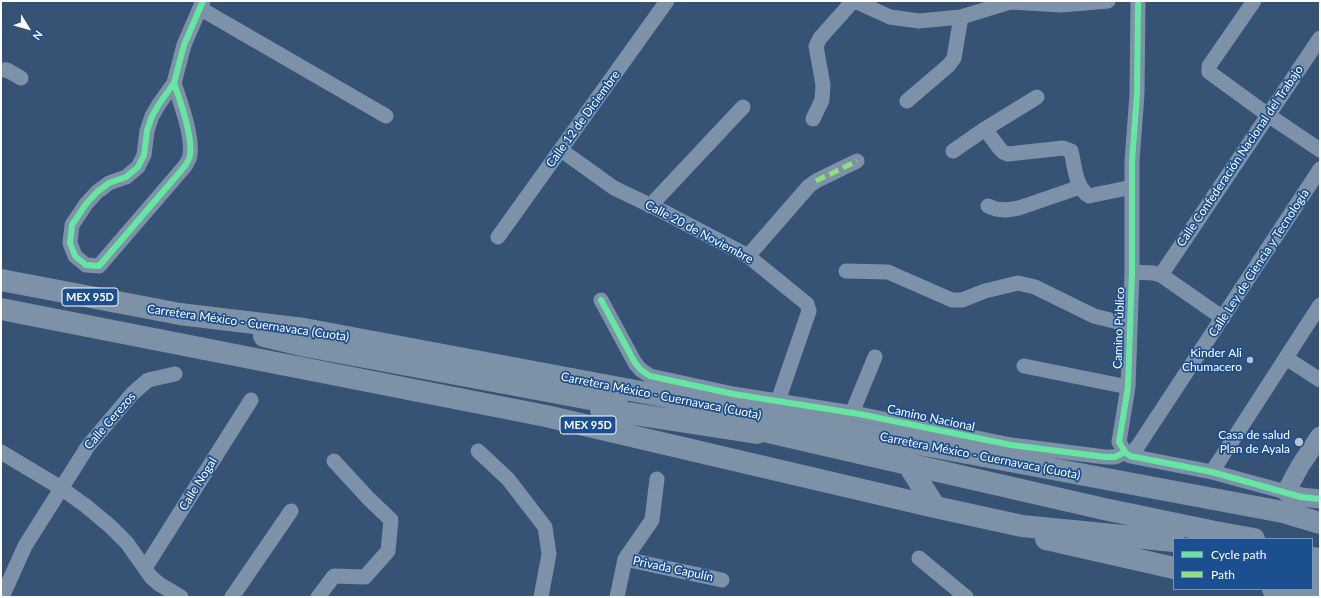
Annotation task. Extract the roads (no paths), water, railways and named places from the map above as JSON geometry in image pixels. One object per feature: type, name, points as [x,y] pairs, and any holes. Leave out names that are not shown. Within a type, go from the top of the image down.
[{"type":"highway","name":"Carretera México - Cuernavaca (Cuota)","points":[[1,280],[180,314],[312,330],[1283,512],[1320,523]]},
{"type":"highway","name":"MEX 95D","points":[[1,309],[546,416],[1022,526],[1173,541]]},
{"type":"highway","points":[[180,314],[306,346],[748,427],[1104,509],[1248,538]]},
{"type":"highway","points":[[546,416],[589,410],[614,411],[755,433],[1201,538]]},
{"type":"highway","points":[[911,469],[935,507]]},
{"type":"highway","points":[[1022,526],[1047,540],[1173,568]]},
{"type":"highway","points":[[1279,590],[1313,597]]},
{"type":"street","name":"Calle 12 de Diciembre","points":[[498,237],[667,1]]},
{"type":"street","points":[[813,119],[822,100],[823,84],[816,46],[820,38],[854,1],[890,17],[918,21],[961,17],[1010,2],[1061,5],[1108,1]]},
{"type":"street","name":"Camino Público","points":[[1127,454],[1120,442],[1128,386],[1132,272],[1132,161],[1137,94],[1138,1]]},
{"type":"street","points":[[1254,1],[1208,66],[1209,72],[1268,115],[1320,150]]},
{"type":"street","points":[[174,83],[183,109],[191,146],[188,161],[99,266],[86,265],[75,256],[70,243],[72,225],[86,204],[97,192],[109,183],[126,177],[138,167],[144,154],[147,131],[152,116],[174,83],[184,45],[202,5],[386,116]]},
{"type":"street","points":[[907,101],[949,65],[954,58],[961,17]]},
{"type":"street","name":"Calle Confederación Nacional del Trabajo","points":[[1160,275],[1320,38]]},
{"type":"street","points":[[1,70],[7,70],[21,78]]},
{"type":"street","points":[[953,151],[1036,97]]},
{"type":"street","points":[[650,206],[743,107]]},
{"type":"street","points":[[985,129],[1000,148],[1008,154],[1063,148],[1068,149],[1071,151],[1080,187],[1083,192],[1089,196],[1132,187]]},
{"type":"street","name":"Calle 20 de Noviembre","points":[[561,150],[614,188],[748,256],[806,304],[809,311],[778,401]]},
{"type":"street","points":[[748,256],[801,194],[816,181],[857,161]]},
{"type":"street","name":"Calle Ley de Ciencia y Tecnología","points":[[1127,454],[1138,446],[1320,169]]},
{"type":"street","points":[[988,206],[1006,210],[1019,208],[1080,187]]},
{"type":"street","points":[[846,271],[888,272],[952,300],[962,300],[985,291],[1018,283],[1035,287],[1094,316],[1130,325]]},
{"type":"street","points":[[1132,272],[1153,273],[1160,275],[1223,318]]},
{"type":"street","name":"Camino Nacional","points":[[601,300],[635,363],[641,370],[650,376],[733,394],[852,413],[1011,445],[1105,457],[1115,457],[1127,454]]},
{"type":"street","points":[[1212,472],[1320,305]]},
{"type":"street","points":[[852,413],[875,357]]},
{"type":"street","points":[[1286,358],[1320,380]]},
{"type":"street","points":[[1024,366],[1128,386]]},
{"type":"street","name":"Calle Cerezos","points":[[2,597],[25,546],[88,446],[132,394],[148,380],[175,374]]},
{"type":"street","name":"Calle Nogal","points":[[145,568],[251,400]]},
{"type":"street","points":[[1286,492],[1300,466],[1320,436]]},
{"type":"street","points":[[478,451],[508,479],[545,527],[548,554],[541,597]]},
{"type":"street","points":[[1,452],[62,488],[110,526],[127,543],[159,584],[181,597]]},
{"type":"street","points":[[1127,454],[1212,472],[1301,496],[1320,499]]},
{"type":"street","points":[[318,597],[334,576],[365,577],[388,551],[391,520],[369,499],[334,461]]},
{"type":"street","points":[[617,597],[625,559],[652,520],[657,479]]},
{"type":"street","points":[[232,597],[291,511]]},
{"type":"street","points":[[918,558],[966,597]]},
{"type":"street","name":"Privada Capulín","points":[[625,559],[722,580]]},
{"type":"place","name":"Kinder Ali Chumacero","points":[[1250,360]]},
{"type":"place","name":"Casa de salud Plan de Ayala","points":[[1299,442]]}]
